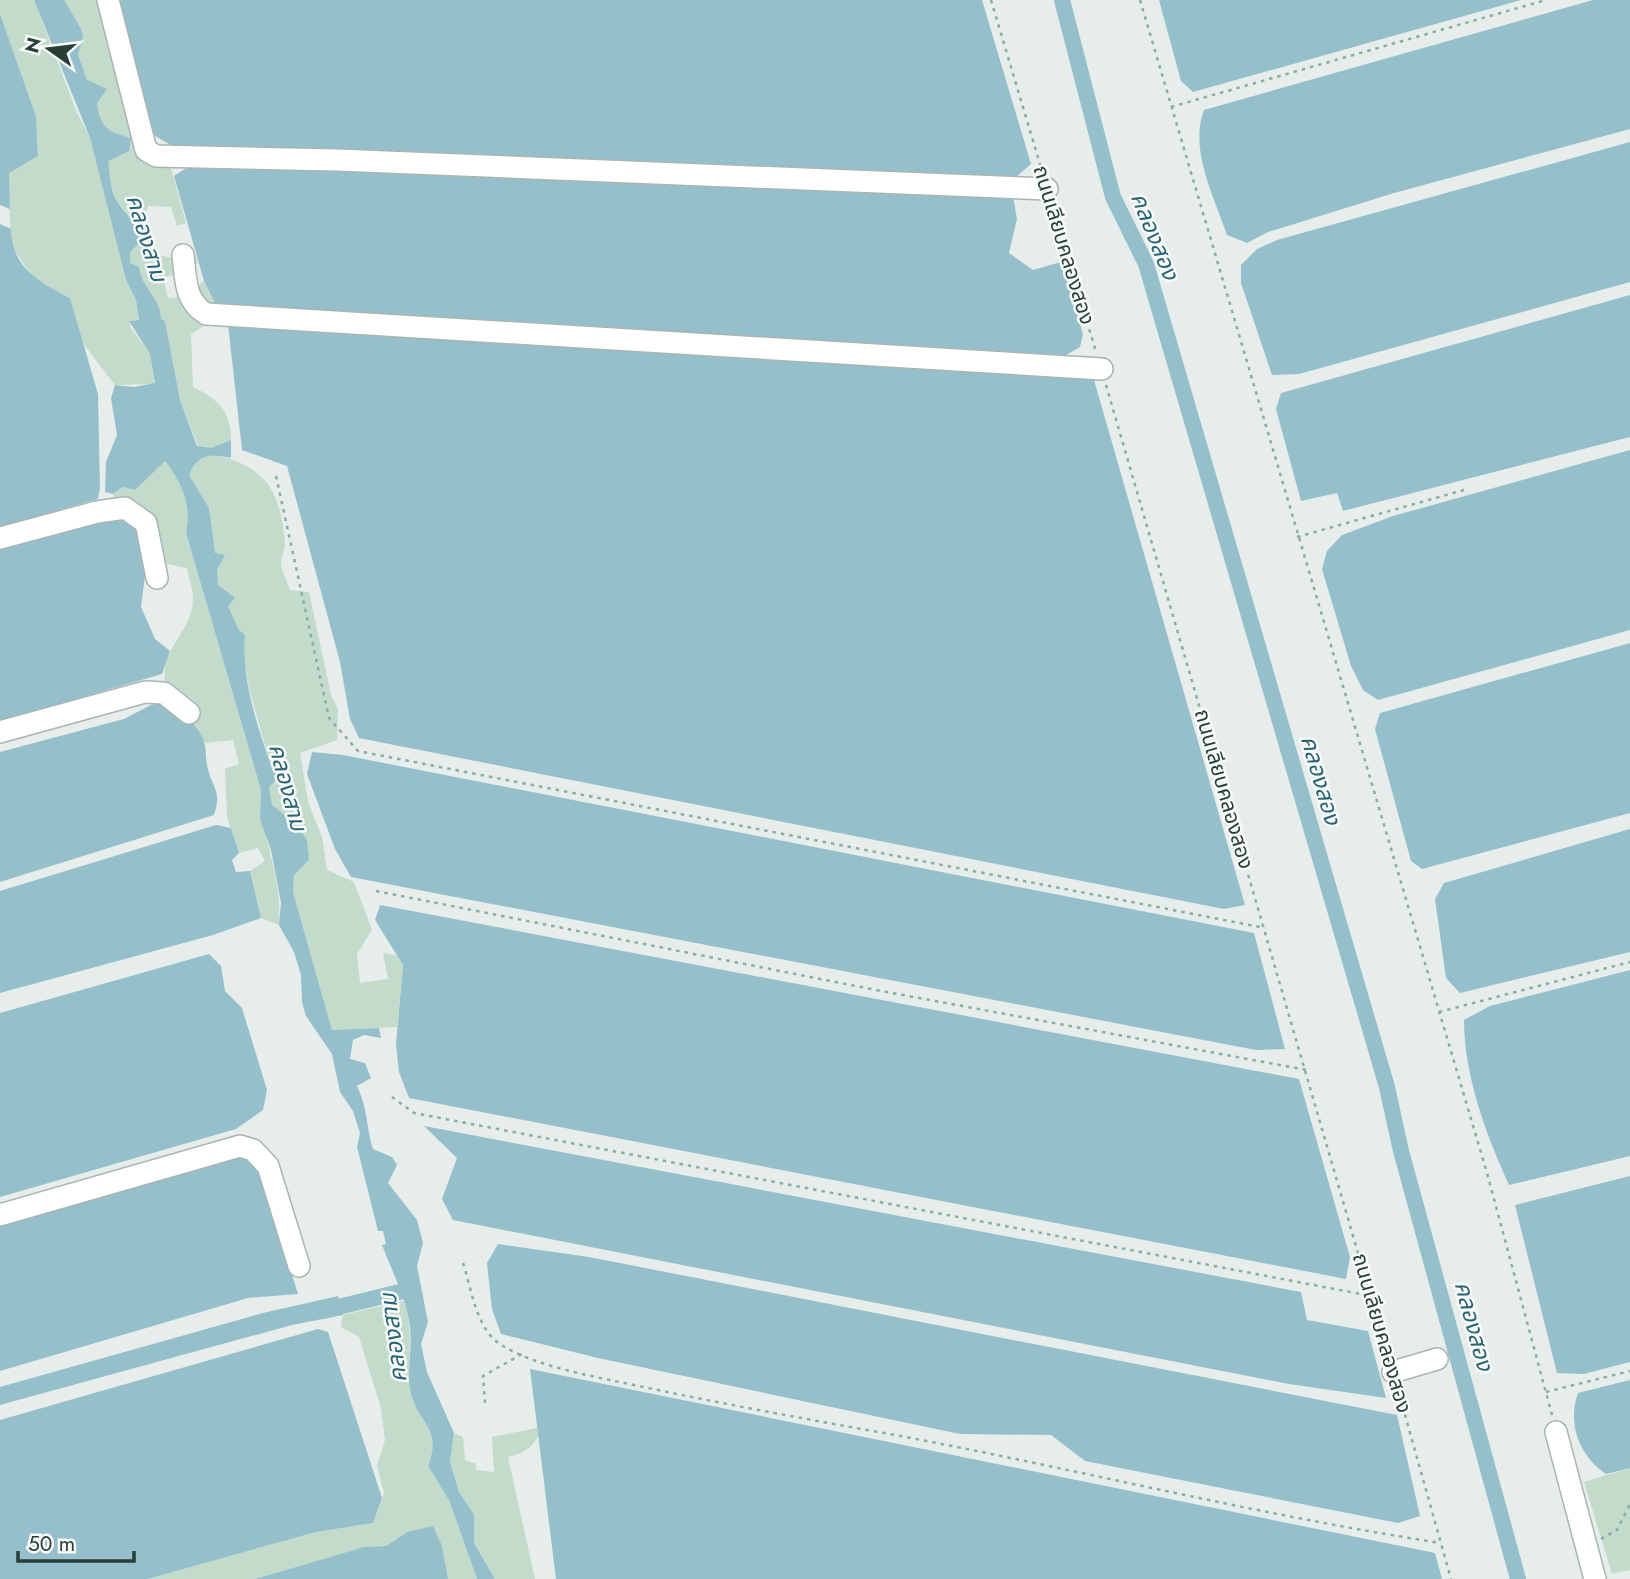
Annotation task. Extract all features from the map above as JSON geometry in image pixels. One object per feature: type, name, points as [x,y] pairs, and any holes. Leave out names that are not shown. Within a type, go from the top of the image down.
[{"type":"street","points":[[108,0],[146,150],[156,156],[337,160],[1047,189]]},
{"type":"street","points":[[183,256],[188,295],[194,307],[206,314],[1102,369]]},
{"type":"street","points":[[0,538],[97,512],[125,508],[146,523],[157,578]]},
{"type":"street","points":[[0,732],[145,692],[164,693],[189,713]]},
{"type":"street","points":[[0,1215],[240,1146],[253,1150],[268,1167],[299,1266]]},
{"type":"street","points":[[1393,1371],[1437,1359]]},
{"type":"street","points":[[1556,1432],[1595,1579]]},
{"type":"path","name":"ถนนเลียบคลองสอง","points":[[991,0],[1307,1070],[1451,1579]]},
{"type":"path","points":[[1140,0],[1487,1173],[1556,1432]]},
{"type":"path","points":[[1171,107],[1546,0]]},
{"type":"path","points":[[276,475],[329,718],[358,751],[1265,928]]},
{"type":"path","points":[[1297,537],[1464,490]]},
{"type":"path","points":[[376,891],[863,988],[1307,1070]]},
{"type":"path","points":[[1439,1012],[1630,962]]},
{"type":"path","points":[[393,1097],[414,1113],[1371,1296]]},
{"type":"path","points":[[463,1263],[484,1329],[503,1346],[599,1377],[709,1401],[972,1450],[1324,1524],[1441,1543]]},
{"type":"path","points":[[485,1403],[483,1376],[522,1354]]},
{"type":"path","points":[[1546,1392],[1630,1371]]},
{"type":"path","points":[[1585,1546],[1616,1530],[1630,1504]]},
{"type":"green space","points":[[0,0],[34,0],[77,113],[90,138],[126,280],[136,300],[139,320],[129,321],[150,354],[155,384],[115,385],[82,342],[70,298],[33,278],[11,245],[8,173],[38,156],[36,116],[0,14]]},
{"type":"green space","points":[[61,0],[104,0],[139,144],[170,165],[186,223],[177,226],[171,207],[148,206],[143,223],[149,254],[175,258],[194,252],[198,263],[180,274],[163,277],[168,298],[183,297],[204,281],[216,305],[207,324],[191,334],[193,387],[216,401],[229,421],[231,440],[211,449],[198,446],[180,400],[165,321],[161,320],[157,303],[130,262],[126,223],[115,199]]},
{"type":"green space","points":[[213,454],[246,466],[267,484],[274,495],[283,524],[285,543],[281,564],[290,590],[309,592],[331,695],[338,709],[337,740],[300,753],[308,802],[322,837],[327,870],[354,882],[372,930],[357,954],[360,983],[388,979],[383,953],[396,955],[403,965],[397,1027],[332,1030],[293,892],[294,875],[309,860],[296,824],[272,805],[268,787],[271,766],[243,656],[245,635],[239,630],[228,606],[235,598],[218,586],[209,508],[189,475],[198,460]]},
{"type":"green space","points":[[165,460],[187,503],[186,533],[261,790],[264,824],[278,891],[279,925],[261,918],[250,871],[265,861],[258,848],[239,853],[227,817],[225,769],[239,764],[233,740],[205,743],[168,696],[165,666],[192,609],[193,595],[187,568],[147,560],[117,513],[113,494],[123,487],[135,490]]},
{"type":"green space","points":[[403,1301],[409,1324],[412,1394],[433,1443],[428,1466],[449,1500],[477,1579],[448,1579],[442,1546],[407,1532],[386,1546],[364,1547],[255,1579],[148,1579],[316,1532],[373,1523],[384,1493],[377,1466],[385,1440],[381,1408],[359,1337],[341,1327],[343,1315]]},
{"type":"green space","points":[[542,1427],[530,1447],[508,1457],[535,1579],[495,1579],[474,1543],[474,1514],[459,1492],[450,1462],[454,1433],[463,1437],[465,1460],[476,1464],[476,1470],[494,1472],[492,1437]]},
{"type":"green space","points":[[1630,1468],[1630,1570],[1612,1574],[1584,1482]]},
{"type":"water","points":[[34,0],[64,0],[81,29],[83,36],[78,55],[87,80],[107,89],[97,103],[100,118],[110,131],[131,138],[129,151],[108,161],[111,186],[116,200],[137,228],[139,243],[130,252],[130,263],[139,267],[143,281],[158,305],[161,319],[165,321],[180,400],[197,446],[211,448],[231,440],[231,458],[211,456],[201,459],[189,475],[209,508],[215,553],[225,555],[217,570],[218,585],[235,598],[228,606],[239,630],[245,635],[245,668],[256,718],[271,766],[283,773],[269,787],[272,805],[296,824],[307,840],[309,860],[294,875],[293,892],[332,1030],[379,1028],[381,1038],[364,1035],[353,1040],[350,1059],[365,1063],[371,1078],[357,1086],[373,1149],[392,1157],[397,1165],[388,1183],[417,1220],[423,1243],[417,1266],[428,1322],[421,1344],[427,1372],[454,1433],[450,1462],[459,1492],[474,1514],[474,1543],[495,1579],[477,1579],[449,1500],[428,1466],[433,1444],[429,1428],[416,1407],[410,1389],[411,1335],[408,1316],[382,1245],[386,1244],[383,1231],[378,1231],[357,1147],[360,1133],[353,1111],[340,1092],[332,1054],[306,1016],[302,1002],[301,975],[294,952],[279,925],[281,903],[271,850],[260,819],[261,790],[186,533],[188,513],[184,495],[165,461],[135,490],[123,487],[113,494],[105,492],[106,462],[117,435],[111,398],[115,385],[134,387],[155,383],[150,354],[129,321],[139,320],[136,300],[126,280],[90,138]]},
{"type":"water","points":[[120,0],[982,0],[1031,164],[1016,177],[171,145],[155,136],[144,104]]},
{"type":"water","points":[[1159,0],[1521,0],[1193,92],[1181,81]]},
{"type":"water","points":[[1593,0],[1630,0],[1630,129],[1394,193],[1268,232],[1247,243],[1227,235],[1201,157],[1200,125],[1204,110]]},
{"type":"water","points":[[0,14],[36,116],[38,156],[9,173],[10,209],[0,205]]},
{"type":"water","points":[[1630,142],[1630,282],[1299,374],[1272,375],[1241,283],[1241,265],[1257,249],[1277,240]]},
{"type":"water","points":[[191,165],[1013,196],[1017,219],[1009,253],[1033,270],[1061,262],[1083,334],[1080,347],[1063,357],[216,305],[204,281],[174,176]]},
{"type":"water","points":[[0,224],[11,229],[16,254],[29,272],[70,298],[98,394],[100,488],[98,499],[0,527]]},
{"type":"water","points":[[1630,295],[1630,437],[1343,511],[1337,493],[1301,501],[1276,409],[1281,393]]},
{"type":"water","points":[[228,324],[1094,380],[1245,905],[1224,909],[359,738],[350,719],[340,662],[287,466],[242,450]]},
{"type":"water","points":[[1630,450],[1630,630],[1378,700],[1363,690],[1351,666],[1322,569],[1327,551],[1342,535],[1393,516]]},
{"type":"water","points":[[117,513],[131,518],[147,560],[141,607],[155,639],[170,651],[162,674],[0,721],[0,546]]},
{"type":"water","points":[[1630,643],[1630,813],[1422,869],[1411,861],[1375,729],[1380,713]]},
{"type":"water","points":[[169,701],[202,736],[207,766],[217,796],[214,815],[0,882],[0,752],[124,719],[151,705]]},
{"type":"water","points":[[312,752],[343,755],[1254,933],[1285,1049],[1256,1050],[351,877],[335,849],[307,774]]},
{"type":"water","points":[[216,825],[231,828],[239,853],[232,860],[236,872],[250,871],[261,918],[213,935],[0,993],[0,891]]},
{"type":"water","points":[[1630,829],[1630,952],[1460,993],[1446,978],[1435,899],[1444,883]]},
{"type":"water","points":[[380,905],[1299,1079],[1350,1257],[1346,1279],[409,1098],[399,1072],[396,1044],[403,965],[375,920]]},
{"type":"water","points":[[209,954],[221,966],[225,991],[242,1008],[267,1090],[263,1110],[236,1129],[0,1197],[0,1013]]},
{"type":"water","points":[[1630,970],[1630,1156],[1509,1185],[1492,1146],[1472,1083],[1464,1020],[1490,1006]]},
{"type":"water","points":[[424,1126],[1301,1292],[1307,1320],[1368,1331],[1386,1398],[1289,1384],[453,1220],[442,1199],[457,1158]]},
{"type":"water","points":[[248,1154],[260,1172],[298,1294],[248,1298],[0,1371],[0,1223]]},
{"type":"water","points":[[1630,1176],[1630,1362],[1584,1374],[1557,1373],[1515,1205]]},
{"type":"water","points":[[498,1244],[589,1257],[1397,1415],[1420,1516],[1398,1523],[1085,1461],[1051,1435],[960,1434],[598,1358],[501,1334],[492,1309],[487,1263]]},
{"type":"water","points":[[338,1296],[343,1315],[292,1325],[0,1405],[0,1387],[263,1313]]},
{"type":"water","points":[[318,1329],[328,1332],[382,1498],[373,1523],[316,1532],[148,1579],[0,1579],[0,1420]]},
{"type":"water","points":[[530,1369],[1435,1553],[1442,1579],[556,1579]]},
{"type":"water","points":[[1630,1380],[1630,1468],[1606,1474],[1582,1448],[1575,1427],[1575,1404],[1578,1393]]},
{"type":"water","points":[[433,1526],[442,1546],[448,1579],[255,1579],[364,1547],[386,1546],[407,1532]]},
{"type":"waterway","name":"คลองสอง","points":[[1062,0],[1113,197],[1146,264],[1387,1087],[1401,1151],[1518,1579]]},
{"type":"waterway","name":"คลองสาม","points":[[322,1311],[412,1289]]}]
